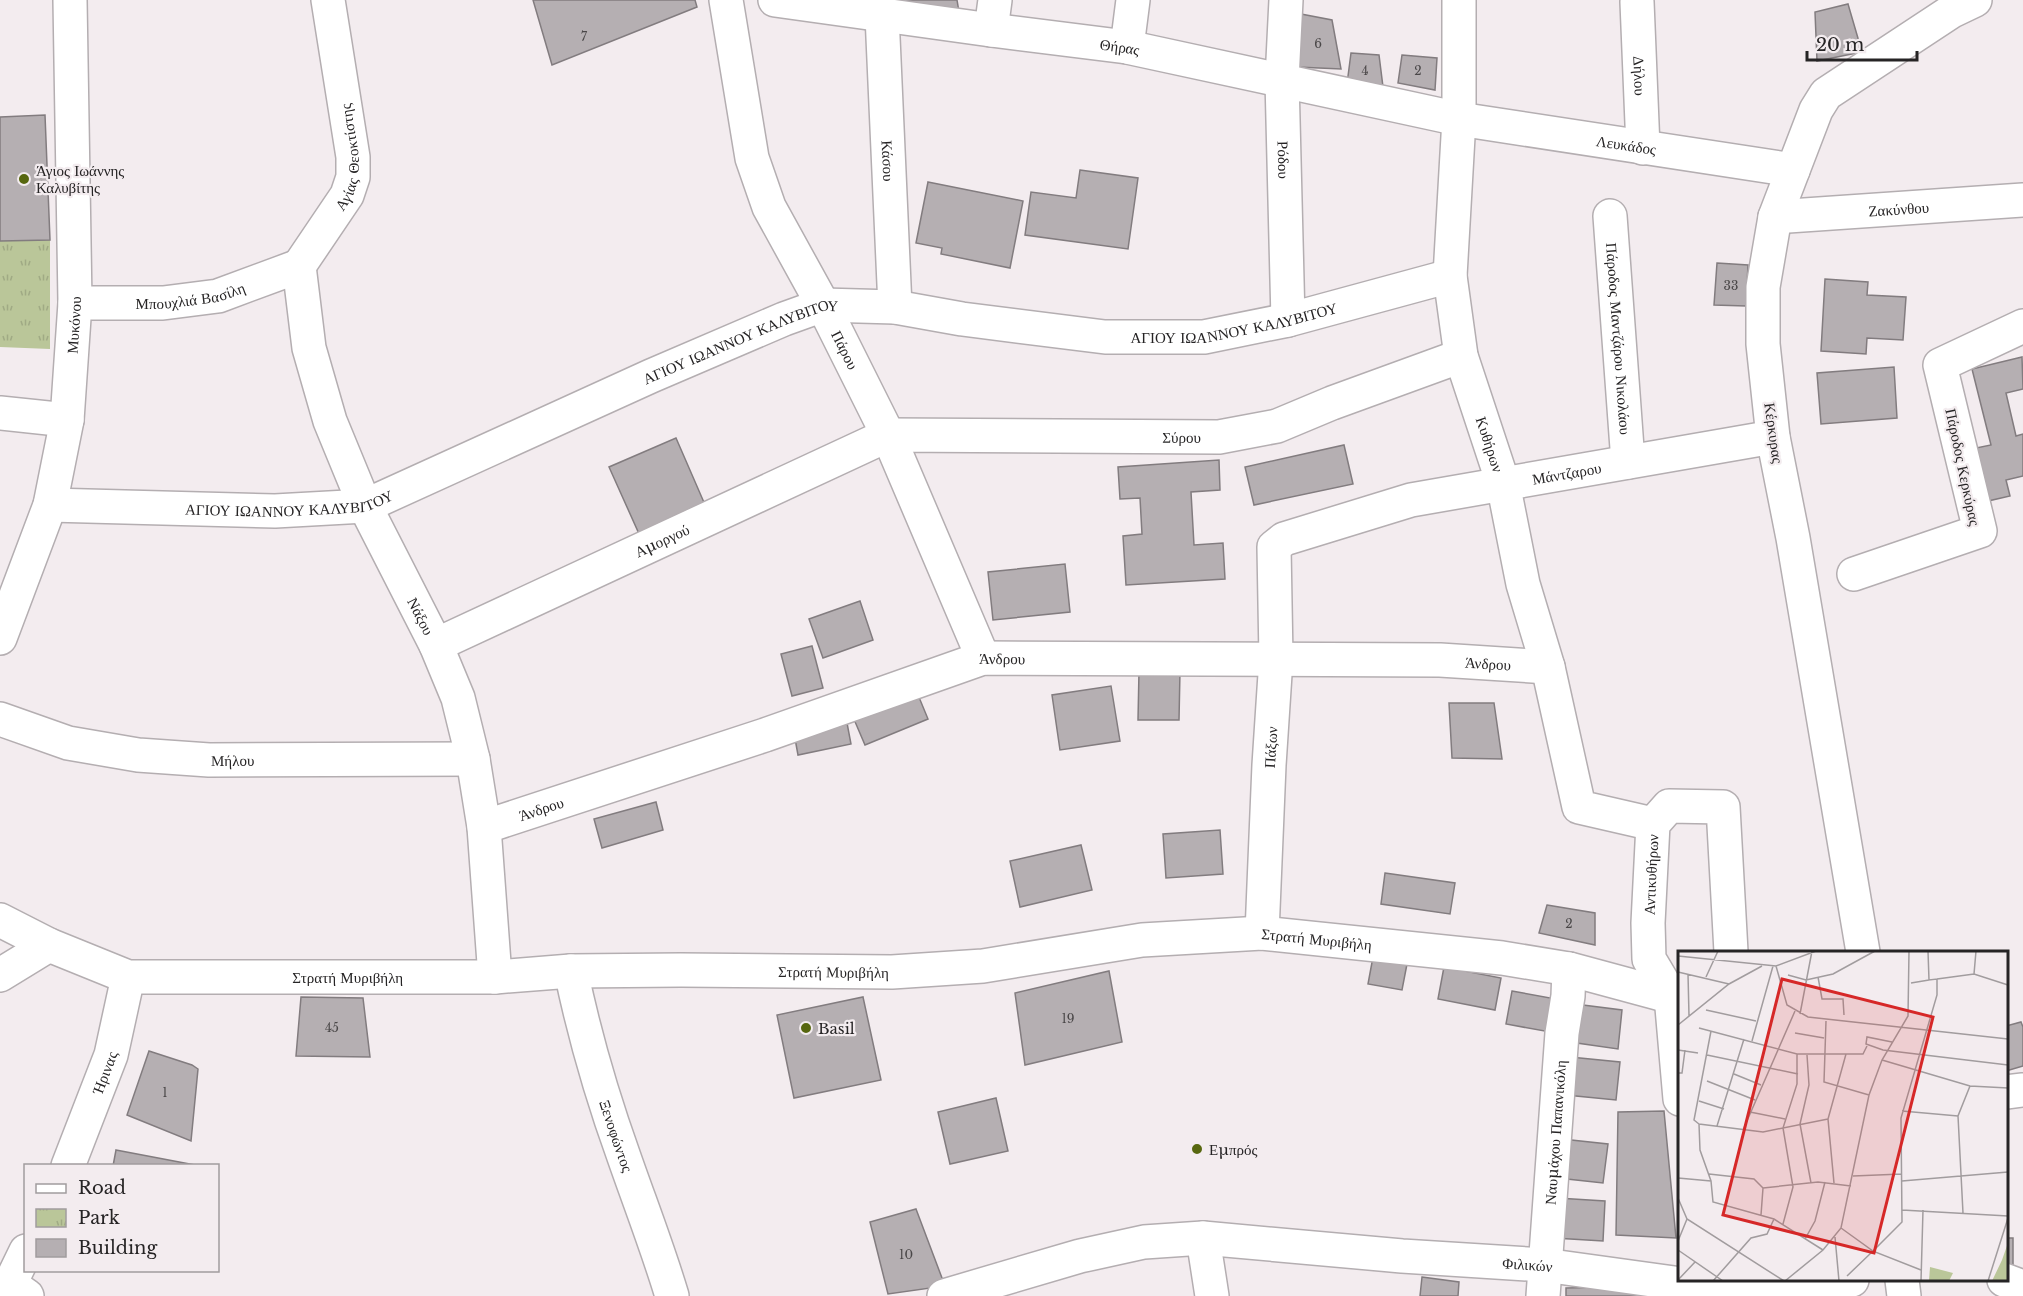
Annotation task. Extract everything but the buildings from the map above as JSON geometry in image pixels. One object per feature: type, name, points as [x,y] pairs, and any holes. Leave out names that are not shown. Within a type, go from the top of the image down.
[{"type":"street","name":"Μυκόνου","points":[[0,638],[50,505],[67,420],[75,303],[70,0]]},
{"type":"street","name":"Αγίας Θεοκτίστης","points":[[299,266],[347,195],[353,177],[351,147],[328,0]]},
{"type":"street","name":"Πάρου","points":[[726,0],[752,158],[769,207],[823,305],[888,435],[983,658]]},
{"type":"street","name":"Θήρας","points":[[775,0],[882,15],[993,15],[1127,47],[1459,119]]},
{"type":"street","points":[[1127,47],[1133,0]]},
{"type":"street","name":"Ρόδου","points":[[1286,0],[1282,81],[1288,320]]},
{"type":"street","name":"Κυθήρων","points":[[1459,0],[1459,119],[1450,276],[1461,356],[1503,483],[1523,584],[1548,667],[1579,807],[1653,824]]},
{"type":"street","name":"Κέρκυρας","points":[[1863,951],[1773,437],[1763,344],[1763,299],[1775,217],[1816,110],[1826,94],[1952,11],[1975,0]]},
{"type":"street","name":"Δήλου","points":[[1637,2],[1643,148]]},
{"type":"street","name":"Κάσου","points":[[882,15],[895,307]]},
{"type":"street","name":"Λευκάδος","points":[[1459,119],[1793,171]]},
{"type":"street","name":"Ζακύνθου","points":[[1775,217],[2023,200]]},
{"type":"street","name":"Πάροδος Μαντζάρου Νικολάου","points":[[1610,216],[1628,462]]},
{"type":"street","name":"Μπουχλιά Βασίλη","points":[[75,303],[163,303],[218,296],[299,266]]},
{"type":"street","name":"Νάξου","points":[[299,266],[312,358],[330,421],[365,506],[436,645],[458,698],[473,759],[484,827],[495,977]]},
{"type":"street","name":"ΑΓΙΟΥ ΙΩΑΝΝΟΥ ΚΑΛΥΒΙΤΟΥ","points":[[50,505],[275,511],[365,506],[661,372],[784,319],[823,305],[895,307],[962,319],[1105,337],[1204,337],[1288,320],[1450,276]]},
{"type":"street","name":"Πάροδος Κερκύρας","points":[[1854,574],[1980,531],[1940,365],[2023,326]]},
{"type":"street","name":"Σύρου","points":[[888,435],[1219,437],[1277,426],[1332,403],[1461,356]]},
{"type":"street","points":[[0,413],[67,420]]},
{"type":"street","name":"Αμοργού","points":[[436,645],[888,435]]},
{"type":"street","name":"Μάντζαρου","points":[[1273,560],[1274,547],[1284,539],[1411,500],[1773,437]]},
{"type":"street","name":"Πάξων","points":[[1262,933],[1268,777],[1276,659],[1273,560]]},
{"type":"street","name":"Άνδρου","points":[[484,827],[765,735],[983,658],[1440,660],[1548,667]]},
{"type":"street","name":"Μήλου","points":[[0,719],[68,743],[138,755],[209,760],[473,759]]},
{"type":"street","name":"Αντικυθήρων","points":[[1675,998],[1649,959],[1648,922],[1653,824],[1669,806],[1723,807],[1731,951]]},
{"type":"street","name":"Στρατή Μυριβήλη","points":[[0,920],[49,945],[128,977],[495,977],[571,971],[892,972],[983,966],[1142,939],[1262,933],[1502,958],[1569,969],[1675,998]]},
{"type":"street","points":[[0,975],[49,945]]},
{"type":"street","name":"Ναυμάχου Παπανικόλη","points":[[1544,1281],[1569,969]]},
{"type":"street","name":"Ξενοφώντος","points":[[571,971],[581,1018],[620,1144],[672,1296]]},
{"type":"street","name":"Ήρινας","points":[[69,1164],[111,1055],[128,977]]},
{"type":"street","points":[[1675,998],[1678,1059]]},
{"type":"street","points":[[2008,1092],[2023,1090]]},
{"type":"street","points":[[1203,1238],[1212,1296]]},
{"type":"street","name":"Φιλικών","points":[[944,1296],[1080,1256],[1144,1242],[1203,1238],[1402,1256],[1544,1281],[1696,1287],[1830,1281]]},
{"type":"street","points":[[11,1288],[24,1256]]},
{"type":"street","points":[[1902,1281],[1904,1296]]},
{"type":"street","points":[[2007,1281],[2023,1287]]},
{"type":"green space","points":[[50,240],[50,349],[0,347],[0,241]]},
{"type":"place","name":"Άγιος Ιωάννης Καλυβίτης","points":[[24,179]]},
{"type":"place","name":"Basil","points":[[806,1028]]},
{"type":"place","name":"Εμπρός","points":[[1197,1149]]}]
